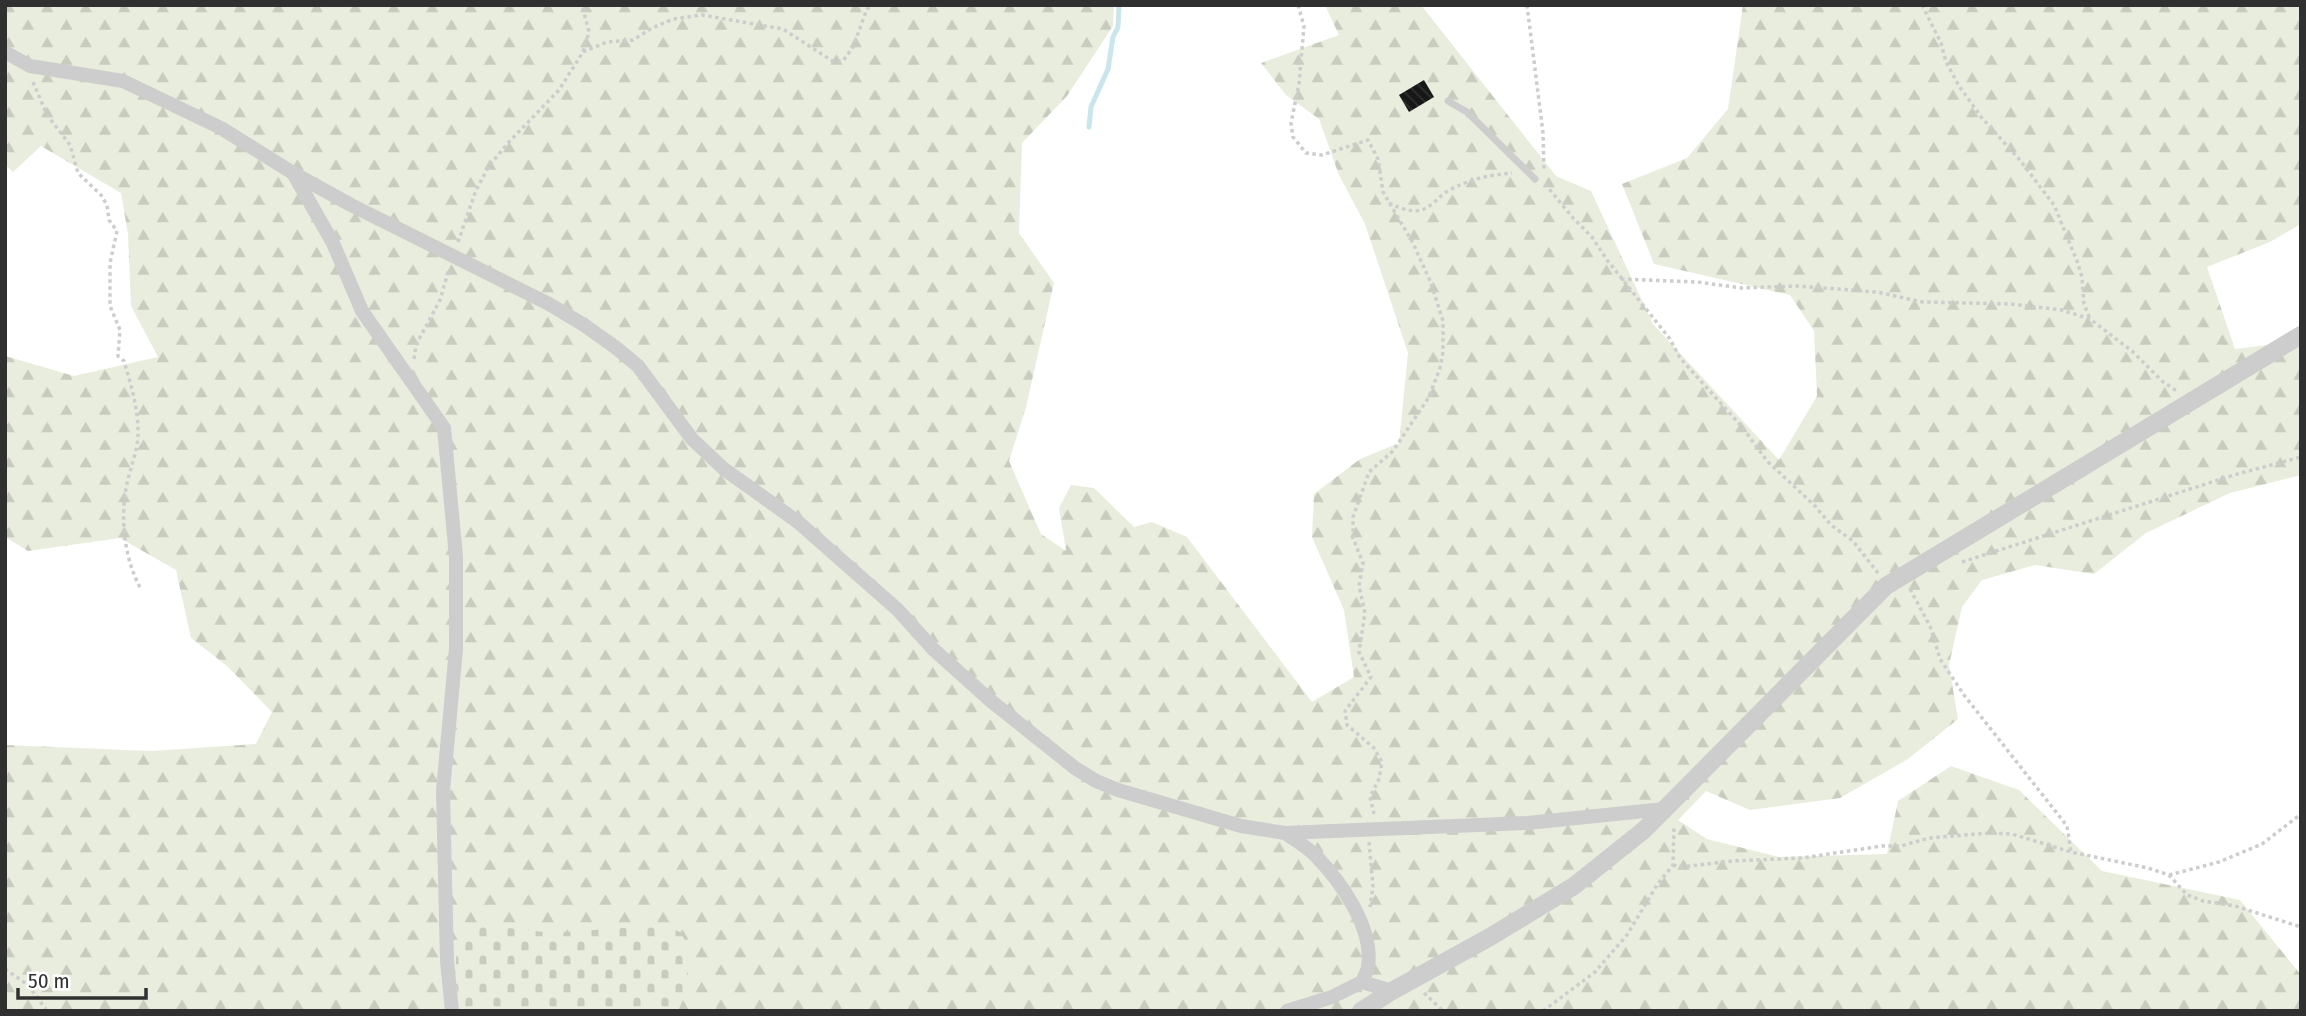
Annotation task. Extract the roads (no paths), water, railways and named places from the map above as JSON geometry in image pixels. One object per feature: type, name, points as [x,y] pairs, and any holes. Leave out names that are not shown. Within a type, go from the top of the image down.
[{"type":"street","points":[[5,52],[30,66],[122,81],[221,128],[351,205],[549,304],[584,325],[638,366],[692,439],[716,462],[799,522],[898,610],[933,649],[991,701],[1075,768],[1096,781],[1241,826],[1285,833],[1528,823],[1664,809]]},
{"type":"street","points":[[293,173],[333,243],[362,311],[444,428],[456,557],[456,649],[443,791],[447,961],[452,1011]]},
{"type":"street","points":[[1361,1011],[1574,886],[1644,830],[1886,586],[2301,335]]},
{"type":"street","points":[[1285,833],[1314,854],[1361,918],[1368,966],[1362,982],[1332,998],[1287,1011]]},
{"type":"street","points":[[1362,982],[1392,991]]},
{"type":"lane","points":[[1448,101],[1467,112],[1535,179]]},
{"type":"waterway","points":[[1089,127],[1091,107],[1108,69],[1113,37],[1118,27],[1119,5]]}]
